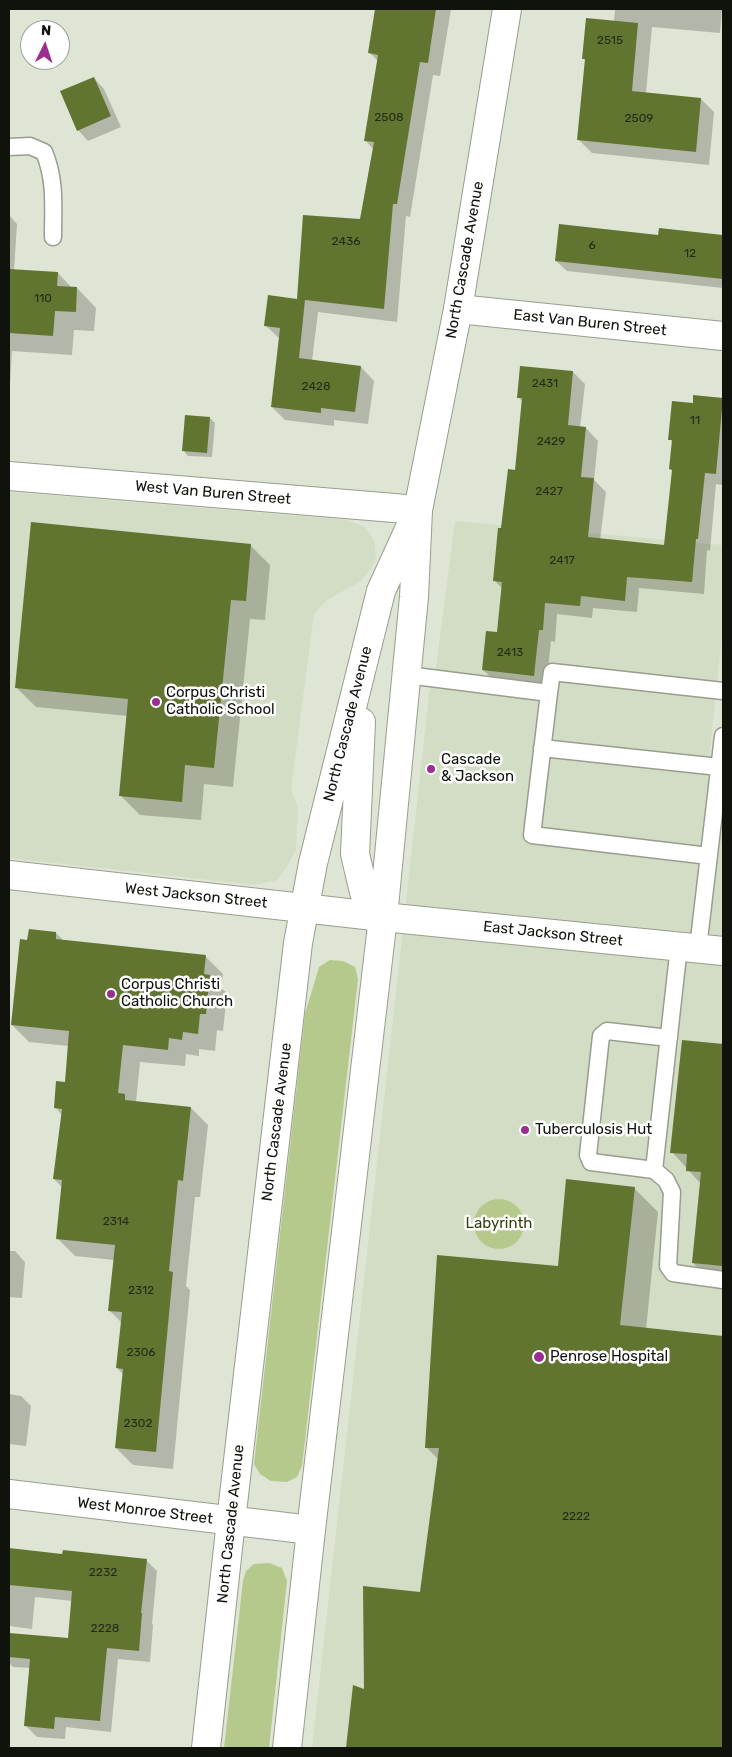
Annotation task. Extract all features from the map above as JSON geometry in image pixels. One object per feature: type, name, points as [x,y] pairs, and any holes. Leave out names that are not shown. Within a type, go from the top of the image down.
[{"type":"main road","name":"North Cascade Avenue","points":[[288,1748],[310,1530],[384,917],[414,597],[418,510],[458,309],[507,9]]},
{"type":"main road","name":"East Van Buren Street","points":[[458,309],[723,336]]},
{"type":"main road","name":"West Van Buren Street","points":[[9,476],[418,510]]},
{"type":"main road","name":"North Cascade Avenue","points":[[206,1748],[230,1521],[298,943],[313,863],[381,591],[418,510]]},
{"type":"main road","points":[[364,661],[355,854],[364,892],[384,917]]},
{"type":"main road","name":"West Jackson Street","points":[[9,875],[384,917]]},
{"type":"main road","name":"East Jackson Street","points":[[384,917],[700,949]]},
{"type":"main road","name":"West Monroe Street","points":[[9,1494],[310,1530]]},
{"type":"lane","points":[[9,147],[30,146],[44,152],[50,164],[54,186],[53,237]]},
{"type":"lane","points":[[709,856],[532,835],[552,672],[723,690]]},
{"type":"lane","points":[[407,675],[549,693]]},
{"type":"lane","points":[[654,1170],[669,1038],[700,949],[723,736]]},
{"type":"lane","points":[[542,748],[720,767]]},
{"type":"lane","points":[[669,1038],[607,1031],[601,1036],[588,1154],[592,1162],[654,1170],[666,1180],[672,1192],[668,1266],[673,1273],[723,1280]]},
{"type":"shaded area","name":"Corpus Christi Catholic School","points":[[9,492],[348,520],[365,527],[374,540],[376,557],[371,568],[361,581],[327,600],[314,614],[291,789],[298,808],[296,850],[277,880],[254,885],[9,858]]},
{"type":"shaded area","name":"Penrose Hospital","points":[[455,521],[723,545],[723,627],[707,777],[723,779],[723,1748],[312,1748],[429,694],[436,668]]},
{"type":"green space","points":[[330,960],[343,961],[355,967],[358,979],[302,1466],[297,1477],[287,1482],[271,1481],[260,1474],[254,1464],[305,1014],[319,967]]},
{"type":"green space","name":"Labyrinth","points":[[499,1199],[513,1203],[520,1210],[524,1224],[520,1238],[513,1245],[499,1249],[485,1245],[478,1238],[474,1224],[478,1210],[485,1203]]},
{"type":"green space","points":[[269,1563],[282,1568],[287,1581],[269,1748],[224,1748],[243,1581],[246,1571],[254,1564]]},
{"type":"building","points":[[375,9],[436,9],[428,63],[420,62],[397,204],[393,204],[384,309],[305,300],[299,358],[361,366],[355,412],[321,408],[321,413],[271,407],[280,328],[264,326],[268,295],[297,299],[303,215],[360,219],[374,142],[364,141],[378,55],[368,53]]},
{"type":"building","points":[[586,18],[638,23],[632,91],[701,98],[696,152],[577,140],[585,59],[582,59]]},
{"type":"building","points":[[94,77],[111,116],[77,131],[60,91]]},
{"type":"building","points":[[559,224],[658,235],[659,228],[723,235],[723,279],[555,261]]},
{"type":"building","points":[[9,269],[58,272],[57,286],[77,287],[76,312],[55,311],[53,336],[9,333]]},
{"type":"building","points":[[520,366],[573,371],[568,425],[586,427],[581,477],[594,478],[588,537],[664,545],[672,470],[669,469],[672,440],[668,440],[672,401],[693,403],[693,395],[723,398],[716,474],[705,473],[692,582],[627,577],[625,601],[581,596],[580,606],[545,603],[543,630],[539,630],[534,676],[482,670],[486,631],[497,632],[502,582],[493,581],[498,528],[501,528],[508,469],[515,470],[522,398],[517,398]]},
{"type":"building","points":[[185,415],[210,417],[207,453],[182,451]]},
{"type":"building","points":[[31,522],[251,544],[246,601],[231,600],[214,768],[185,765],[182,802],[119,796],[128,699],[15,688]]},
{"type":"building","points":[[29,929],[56,932],[56,939],[206,955],[204,974],[210,975],[206,1014],[200,1014],[198,1034],[183,1032],[182,1040],[169,1038],[168,1050],[123,1045],[118,1093],[125,1094],[125,1100],[191,1107],[183,1181],[178,1180],[169,1271],[173,1272],[156,1452],[115,1448],[123,1369],[116,1368],[122,1312],[108,1311],[115,1245],[56,1239],[62,1180],[53,1179],[62,1109],[54,1108],[56,1081],[65,1082],[69,1031],[11,1025],[20,939],[27,940]]},
{"type":"building","points":[[682,1040],[723,1044],[723,1266],[692,1263],[701,1172],[686,1171],[687,1154],[670,1153]]},
{"type":"building","points":[[566,1179],[635,1187],[620,1325],[723,1336],[723,1748],[346,1748],[353,1685],[364,1689],[363,1586],[420,1592],[439,1448],[425,1448],[437,1255],[558,1266]]},
{"type":"building","points":[[9,1548],[62,1554],[63,1550],[147,1559],[139,1651],[107,1648],[100,1721],[55,1717],[54,1729],[24,1726],[30,1659],[9,1657],[9,1633],[68,1638],[72,1591],[9,1585]]},
{"type":"place","name":"Corpus Christi Catholic School","points":[[156,702]]},
{"type":"place","name":"Cascade & Jackson","points":[[431,769]]},
{"type":"place","name":"Corpus Christi Catholic Church","points":[[111,994]]},
{"type":"place","name":"Tuberculosis Hut","points":[[525,1130]]},
{"type":"place","name":"Penrose Hospital","points":[[539,1357]]}]
